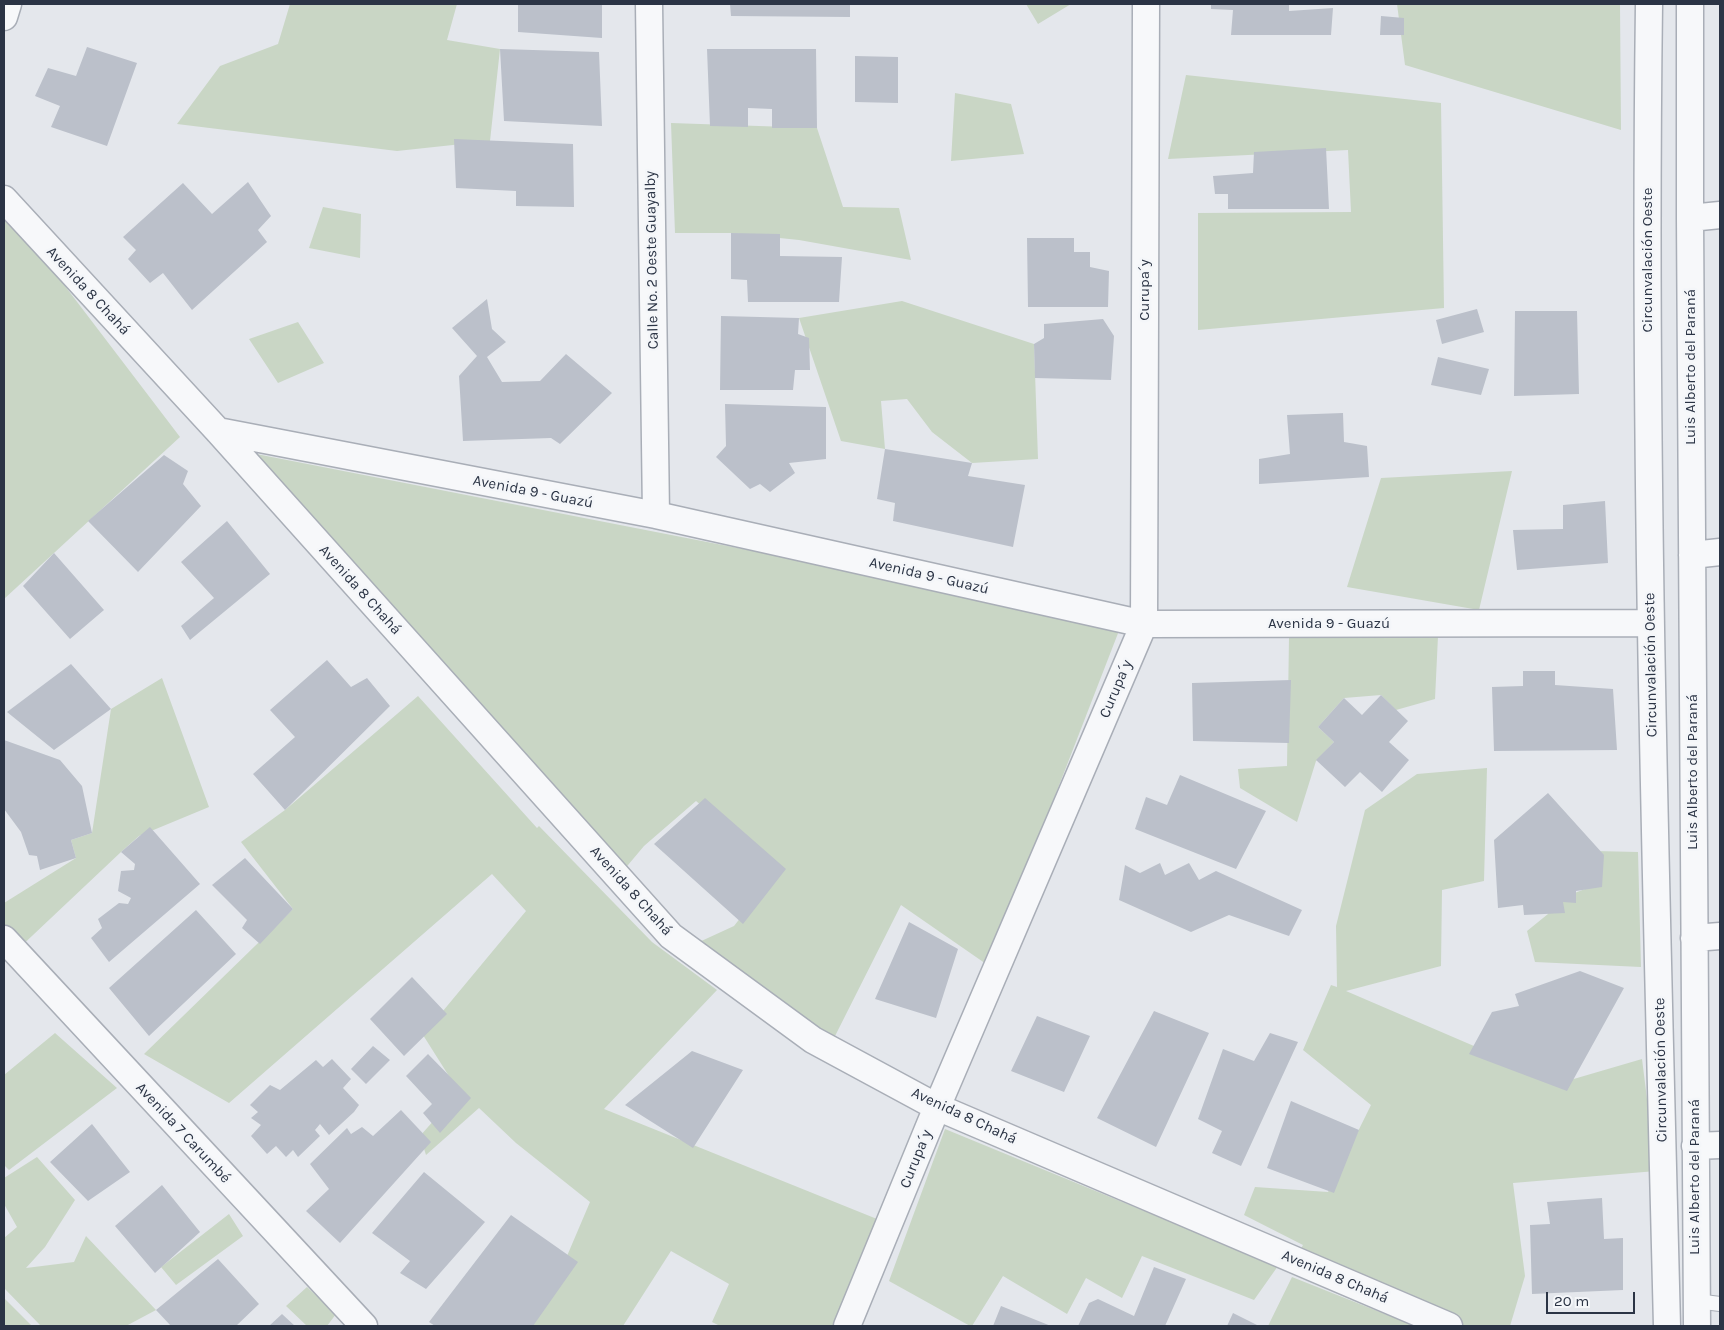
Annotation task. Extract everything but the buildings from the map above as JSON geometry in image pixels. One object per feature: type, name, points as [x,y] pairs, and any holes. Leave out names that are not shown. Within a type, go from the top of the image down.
[{"type":"street","points":[[4,16],[8,4]]},
{"type":"street","name":"Calle No. 2 Oeste Guayalby","points":[[649,4],[656,516]]},
{"type":"street","name":"Curupa´y","points":[[847,1326],[937,1107],[1144,624],[1146,4]]},
{"type":"street","name":"Circunvalación Oeste","points":[[1649,4],[1650,623],[1667,1326]]},
{"type":"street","name":"Luis Alberto del Paraná","points":[[1690,4],[1694,938],[1708,1145],[1705,1310]]},
{"type":"street","name":"Avenida 8 Chahá","points":[[4,199],[218,431],[671,936],[813,1040],[937,1107],[1449,1326]]},
{"type":"street","points":[[1690,218],[1720,216]]},
{"type":"street","name":"Avenida 9 - Guazú","points":[[218,431],[656,516],[1144,624],[1650,623]]},
{"type":"street","points":[[1692,555],[1720,552]]},
{"type":"street","points":[[1694,938],[1720,936]]},
{"type":"street","name":"Avenida 7 Carumbé","points":[[4,939],[364,1326]]},
{"type":"green space","points":[[290,4],[457,4],[447,40],[500,49],[490,141],[397,151],[177,124],[220,66],[278,44]]},
{"type":"green space","points":[[1026,4],[1071,4],[1038,24]]},
{"type":"green space","points":[[1397,4],[1620,4],[1621,130],[1405,65]]},
{"type":"green space","points":[[1186,75],[1441,103],[1444,308],[1198,330],[1198,213],[1351,212],[1348,150],[1168,159]]},
{"type":"green space","points":[[955,93],[1011,104],[1024,154],[951,161]]},
{"type":"green space","points":[[671,123],[817,128],[843,207],[899,208],[911,260],[799,240],[731,233],[675,233]]},
{"type":"green space","points":[[4,206],[180,437],[4,599]]},
{"type":"green space","points":[[323,207],[361,214],[360,258],[309,248]]},
{"type":"green space","points":[[902,301],[1034,344],[1038,459],[972,463],[932,432],[907,399],[881,401],[885,449],[841,441],[799,318]]},
{"type":"green space","points":[[298,322],[324,363],[278,383],[249,339]]},
{"type":"green space","points":[[246,452],[1122,623],[989,966],[901,905],[831,1044],[697,943],[734,926],[777,871],[696,801],[644,846],[623,871]]},
{"type":"green space","points":[[1512,471],[1479,610],[1347,587],[1381,478]]},
{"type":"green space","points":[[1438,636],[1435,699],[1396,710],[1381,695],[1344,698],[1318,727],[1334,742],[1316,761],[1297,822],[1240,788],[1238,769],[1287,766],[1289,638]]},
{"type":"green space","points":[[162,678],[209,807],[139,836],[15,952],[4,927],[4,903],[76,858],[71,840],[92,833],[111,709]]},
{"type":"green space","points":[[418,696],[537,828],[539,826],[652,942],[717,990],[604,1109],[877,1219],[833,1326],[720,1326],[712,1322],[729,1284],[671,1251],[623,1326],[517,1326],[567,1256],[590,1202],[516,1143],[479,1108],[426,1155],[420,1136],[459,1092],[423,1035],[526,911],[492,874],[229,1103],[144,1054],[293,909],[241,842],[285,810]]},
{"type":"green space","points":[[1487,768],[1484,881],[1442,890],[1441,966],[1346,991],[1560,1083],[1642,1059],[1656,1171],[1513,1183],[1525,1276],[1510,1326],[1460,1326],[1297,1256],[1303,1245],[1244,1215],[1255,1187],[1328,1192],[1371,1105],[1303,1050],[1331,985],[1337,987],[1336,926],[1365,810],[1417,774]]},
{"type":"green space","points":[[1595,851],[1638,852],[1641,967],[1535,962],[1527,931],[1548,914],[1546,904],[1585,889]]},
{"type":"green space","points":[[55,1033],[117,1088],[9,1170],[4,1165],[4,1075]]},
{"type":"green space","points":[[945,1129],[1278,1266],[1254,1300],[1142,1256],[1122,1298],[1086,1278],[1067,1314],[1003,1276],[972,1326],[970,1326],[889,1281]]},
{"type":"green space","points":[[37,1157],[75,1200],[45,1247],[26,1268],[74,1262],[86,1236],[156,1310],[126,1326],[40,1325],[4,1288],[4,1238],[17,1227],[4,1204],[4,1178]]},
{"type":"green space","points":[[229,1214],[243,1236],[176,1285],[161,1267]]},
{"type":"green space","points":[[1292,1277],[1415,1326],[1268,1326]]},
{"type":"green space","points":[[307,1287],[336,1314],[327,1326],[307,1326],[286,1306]]},
{"type":"green space","points":[[4,1298],[32,1326],[4,1326]]}]
